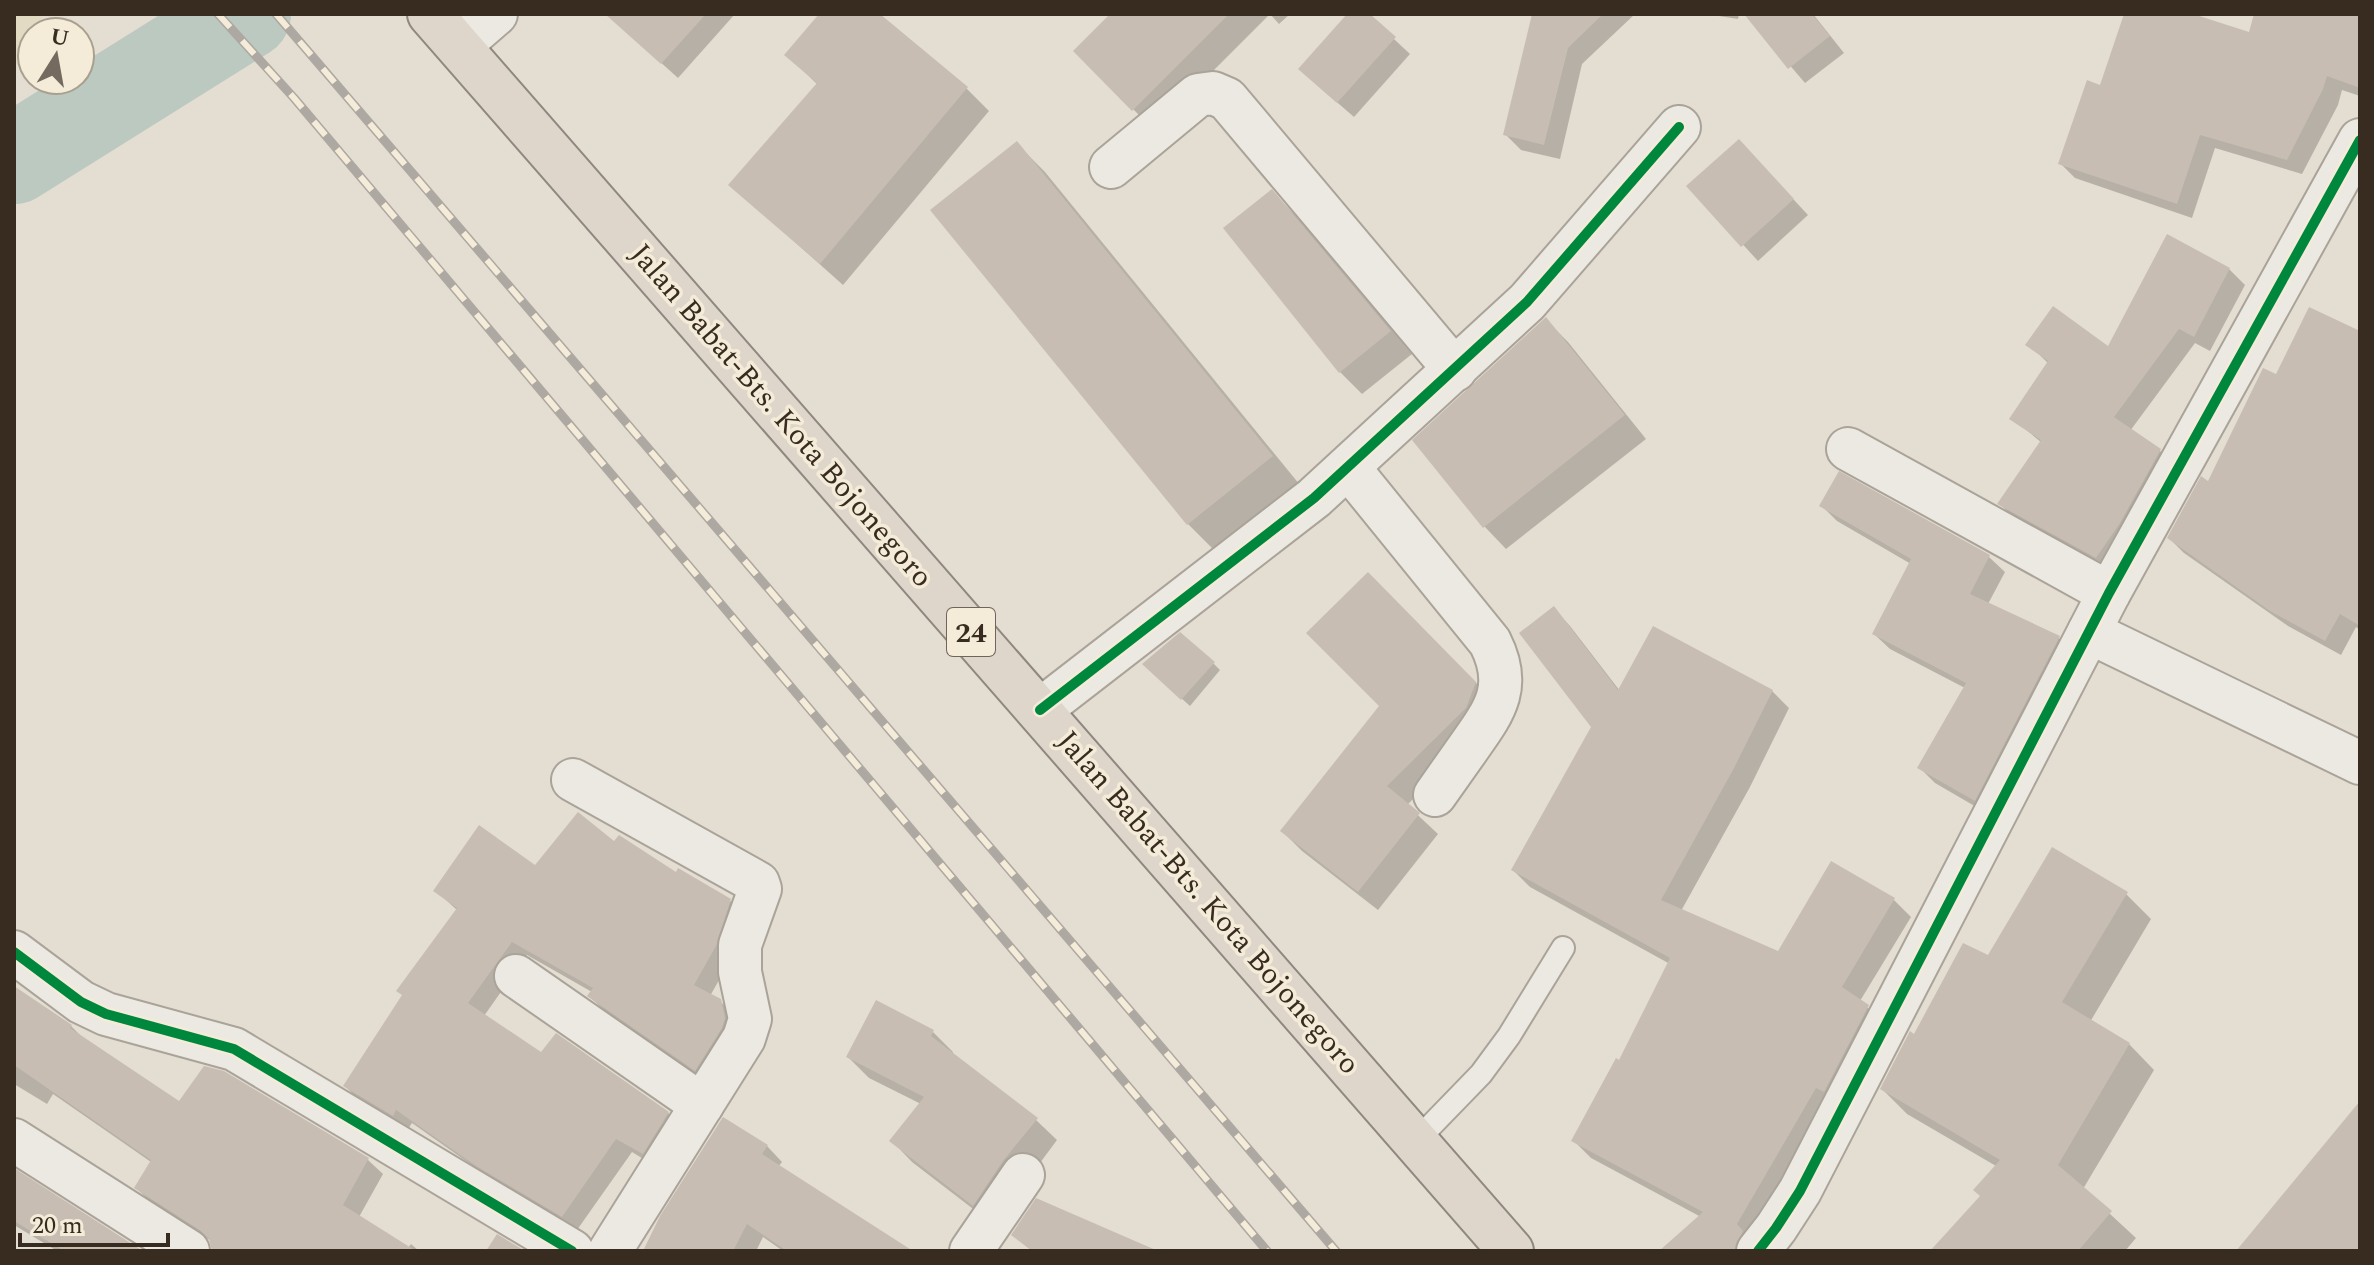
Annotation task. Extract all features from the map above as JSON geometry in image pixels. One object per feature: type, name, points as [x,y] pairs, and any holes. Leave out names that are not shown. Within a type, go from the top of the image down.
[{"type":"highway","name":"Jalan Babat-Bts. Kota Bojonegoro","points":[[430,14],[1511,1251]]},
{"type":"street","points":[[459,46],[496,14]]},
{"type":"street","points":[[1111,167],[1198,95],[1213,93],[1227,99],[1455,370]]},
{"type":"street","points":[[1040,710],[1314,498],[1455,370],[1527,302],[1679,127]]},
{"type":"street","points":[[1758,1251],[1800,1191],[2109,593],[2360,140]]},
{"type":"street","points":[[1848,449],[2109,593]]},
{"type":"street","points":[[1348,467],[1490,642],[1499,660],[1501,685],[1495,710],[1435,795]]},
{"type":"street","points":[[2089,632],[2359,760]]},
{"type":"street","points":[[573,780],[758,883],[759,895],[740,945],[739,958],[750,1019],[744,1038],[610,1251]]},
{"type":"street","points":[[14,952],[81,1002],[106,1014],[234,1049],[572,1251]]},
{"type":"street","points":[[516,976],[702,1105]]},
{"type":"street","points":[[14,1140],[188,1251]]},
{"type":"street","points":[[971,1251],[1023,1175]]},
{"type":"lane","points":[[1417,1140],[1481,1074],[1509,1036],[1563,948]]},
{"type":"shaded area","points":[[14,14],[39,14],[41,16],[16,16],[14,66]]},
{"type":"building","points":[[605,14],[706,14],[661,64]]},
{"type":"building","points":[[819,14],[880,14],[968,87],[820,264],[728,185],[817,83],[784,55]]},
{"type":"building","points":[[1110,14],[1229,14],[1132,111],[1073,51]]},
{"type":"building","points":[[1347,14],[1370,14],[1396,37],[1337,103],[1298,69]]},
{"type":"building","points":[[1532,14],[1603,14],[1568,48],[1544,145],[1503,135]]},
{"type":"building","points":[[1744,14],[1812,14],[1830,36],[1788,69]]},
{"type":"building","points":[[2124,14],[2193,14],[2249,32],[2254,14],[2360,14],[2360,88],[2327,76],[2287,160],[2200,135],[2177,204],[2058,164],[2087,80],[2100,85]]},
{"type":"building","points":[[1739,139],[1794,199],[1741,247],[1686,186]]},
{"type":"building","points":[[1017,141],[1273,456],[1187,525],[930,210]]},
{"type":"building","points":[[1272,189],[1391,331],[1339,373],[1223,228]]},
{"type":"building","points":[[2167,234],[2230,268],[2194,337],[2179,329],[2114,417],[2161,449],[2120,523],[2096,558],[1997,504],[2041,440],[2009,419],[2048,361],[2025,345],[2053,306],[2108,346]]},
{"type":"building","points":[[2309,307],[2360,331],[2360,626],[2340,614],[2325,641],[2270,611],[2167,538],[2201,476],[2208,481],[2263,368],[2276,374]]},
{"type":"building","points":[[1546,317],[1625,415],[1483,528],[1412,440]]},
{"type":"building","points":[[1839,471],[1990,555],[1970,594],[2060,636],[1975,801],[1917,768],[1966,683],[1872,634],[1911,559],[1819,506]]},
{"type":"building","points":[[1368,572],[1476,682],[1466,708],[1387,786],[1420,813],[1358,892],[1280,831],[1379,706],[1306,633]]},
{"type":"building","points":[[1554,606],[1618,690],[1653,626],[1773,690],[1661,900],[1778,951],[1831,861],[1895,898],[1842,987],[1869,1005],[1824,1092],[1816,1088],[1737,1224],[1743,1231],[1735,1251],[1659,1251],[1703,1212],[1571,1141],[1616,1058],[1619,1060],[1670,958],[1511,870],[1591,727],[1519,633]]},
{"type":"building","points":[[1180,632],[1215,662],[1181,700],[1142,664]]},
{"type":"building","points":[[578,812],[614,841],[619,835],[676,872],[678,868],[731,899],[716,946],[694,985],[721,999],[725,1018],[695,1071],[587,996],[593,988],[512,942],[468,1003],[541,1052],[556,1033],[669,1112],[643,1154],[616,1139],[562,1217],[476,1166],[396,1110],[393,1116],[343,1086],[402,995],[396,991],[457,908],[433,891],[479,825],[535,865]]},
{"type":"building","points":[[2052,847],[2128,892],[2062,1002],[2130,1043],[2058,1165],[2112,1211],[2078,1251],[1930,1251],[1980,1196],[1973,1190],[2000,1160],[1880,1089],[1910,1031],[1914,1034],[1963,943],[1988,955]]},
{"type":"building","points":[[14,986],[72,1025],[70,1028],[179,1101],[204,1066],[224,1071],[369,1158],[343,1205],[416,1251],[212,1251],[209,1239],[201,1231],[134,1188],[151,1160],[14,1065]]},
{"type":"building","points":[[876,1000],[934,1030],[931,1036],[1038,1118],[1003,1161],[973,1206],[889,1141],[924,1097],[846,1057]]},
{"type":"building","points":[[2360,1101],[2360,1251],[2236,1251]]},
{"type":"building","points":[[723,1117],[768,1145],[762,1154],[913,1251],[787,1251],[747,1224],[733,1251],[643,1251],[660,1216]]},
{"type":"building","points":[[14,1168],[143,1251],[64,1251],[14,1221]]},
{"type":"building","points":[[1036,1198],[1158,1251],[1032,1251],[1011,1235]]},
{"type":"building","points":[[497,1234],[525,1251],[486,1251]]},
{"type":"waterway","points":[[14,159],[246,14]]},
{"type":"railway","points":[[218,14],[294,98],[1267,1251]]},
{"type":"railway","points":[[276,14],[1336,1251]]},
{"type":"cycle path","points":[[1040,710],[1314,498],[1527,302],[1679,127]]},
{"type":"cycle path","points":[[1758,1251],[1800,1191],[2109,593],[2360,140]]},
{"type":"cycle path","points":[[14,952],[81,1002],[106,1014],[234,1049],[572,1251]]}]
